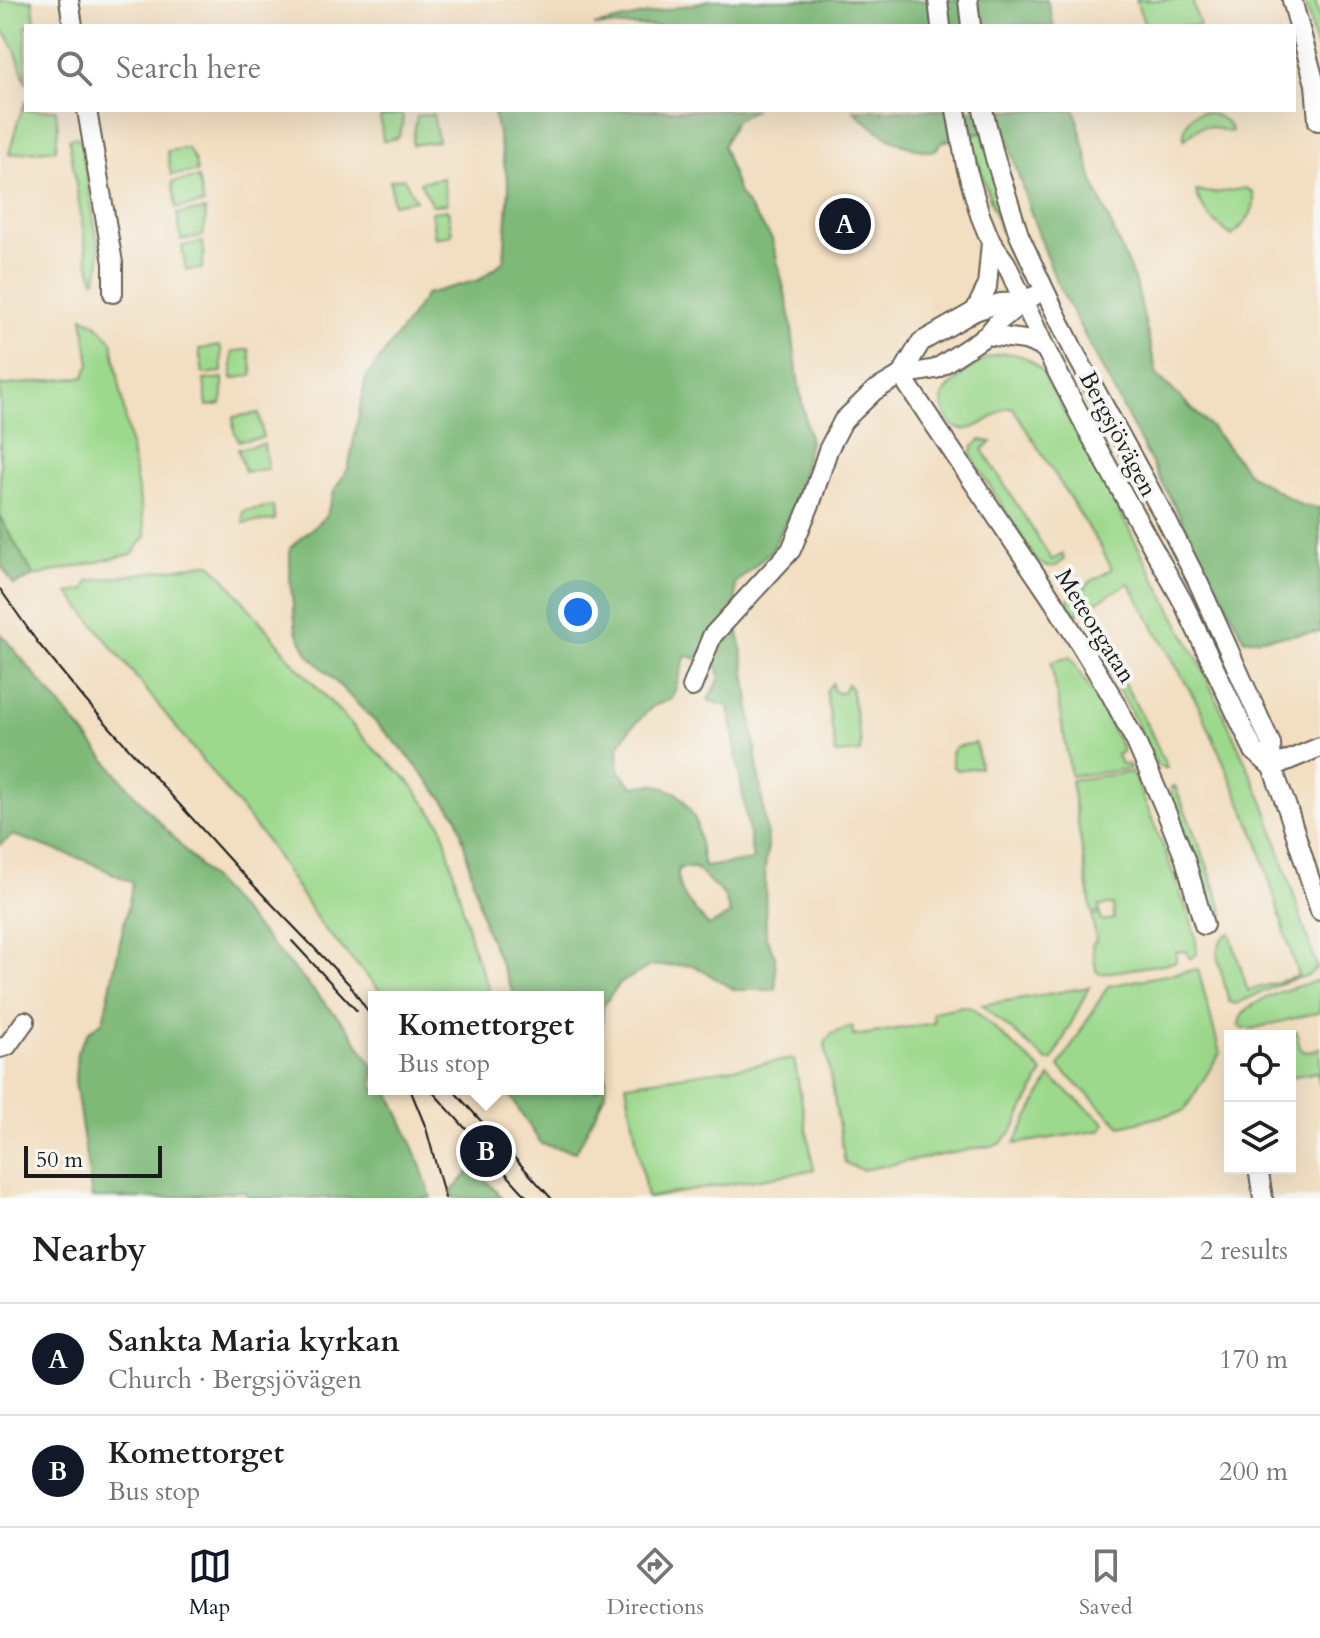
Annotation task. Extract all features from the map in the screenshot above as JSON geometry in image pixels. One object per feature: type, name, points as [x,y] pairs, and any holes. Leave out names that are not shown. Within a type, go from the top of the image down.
[{"type":"street","points":[[69,0],[73,24]]},
{"type":"street","points":[[938,0],[941,24]]},
{"type":"street","points":[[968,0],[971,24]]},
{"type":"street","points":[[1292,0],[1315,84],[1318,121]]},
{"type":"street","points":[[87,112],[113,263],[113,293]]},
{"type":"street","name":"Bergsjövägen","points":[[956,112],[966,166],[991,242],[1006,263],[1088,431],[1183,602],[1254,751],[1272,767]]},
{"type":"street","name":"Bergsjövägen","points":[[984,112],[1019,235],[1075,353],[1199,584],[1271,744],[1272,767],[1320,911]]},
{"type":"street","points":[[975,311],[987,287],[991,242]]},
{"type":"street","points":[[692,687],[712,636],[791,550],[828,450],[843,421],[874,391],[901,375],[936,369],[987,335],[1024,301],[1045,291]]},
{"type":"street","points":[[901,375],[921,342],[975,311],[1000,303],[1024,301]]},
{"type":"street","points":[[987,335],[1016,338],[1045,348]]},
{"type":"street","name":"Meteorgatan","points":[[901,375],[1056,605],[1110,693],[1136,742],[1170,821],[1185,859],[1204,925]]},
{"type":"street","points":[[1272,767],[1320,747]]},
{"type":"street","points":[[0,1048],[7,1046],[25,1021]]},
{"type":"street","points":[[1259,1174],[1263,1198]]},
{"type":"green space","points":[[0,0],[32,0],[36,24],[24,24],[24,78],[16,52],[0,27]]},
{"type":"green space","points":[[710,0],[1047,0],[1053,24],[603,24]]},
{"type":"green space","points":[[1136,0],[1192,0],[1199,24],[1144,24]]},
{"type":"green space","points":[[1302,0],[1315,0],[1320,18],[1320,52],[1315,44]]},
{"type":"green space","points":[[24,105],[24,112],[56,112],[56,149],[9,154]]},
{"type":"green space","points":[[493,112],[751,112],[735,121],[723,146],[739,194],[772,239],[790,314],[810,442],[793,507],[772,550],[735,584],[738,630],[768,845],[765,869],[766,937],[775,956],[776,990],[735,990],[693,965],[650,966],[618,985],[604,1005],[604,991],[512,991],[485,928],[457,816],[404,751],[309,655],[296,630],[290,548],[326,516],[335,489],[348,469],[366,378],[426,294],[479,280],[504,261],[509,187]],"holes":[[[686,655],[718,667],[720,678],[708,700],[729,707],[753,860],[704,867],[696,821],[685,802],[677,793],[654,784],[633,787],[619,771],[618,749],[629,730],[653,706],[672,699]],[[679,868],[695,868],[724,895],[730,914],[709,926],[692,907],[679,884]]]},
{"type":"green space","points":[[855,112],[1076,112],[1093,181],[1137,287],[1157,375],[1212,428],[1249,474],[1301,505],[1320,508],[1320,632],[1245,640],[1056,281],[1003,126],[942,142],[935,151],[901,144]]},
{"type":"green space","points":[[965,112],[976,112],[1021,260],[1021,277],[1002,234]]},
{"type":"green space","points":[[1201,112],[1220,117],[1232,131],[1206,126],[1184,140],[1187,123]]},
{"type":"green space","points":[[402,113],[403,124],[398,138],[383,141],[380,117]]},
{"type":"green space","points":[[433,114],[438,141],[412,145],[417,116]]},
{"type":"green space","points":[[76,137],[81,142],[99,250],[100,263],[94,280],[88,261],[69,139]]},
{"type":"green space","points":[[188,148],[197,172],[171,175],[167,151]]},
{"type":"green space","points":[[198,178],[204,204],[176,208],[172,182]]},
{"type":"green space","points":[[404,178],[416,200],[393,204],[390,180]]},
{"type":"green space","points":[[443,178],[447,204],[432,205],[420,182]]},
{"type":"green space","points":[[1246,188],[1253,193],[1254,206],[1249,217],[1232,236],[1206,211],[1196,191],[1215,193]]},
{"type":"green space","points":[[205,210],[203,236],[181,240],[177,214]]},
{"type":"green space","points":[[448,210],[452,235],[435,238],[431,212]]},
{"type":"green space","points":[[203,242],[202,269],[186,270],[182,246]]},
{"type":"green space","points":[[83,317],[95,323],[112,341],[146,536],[132,554],[34,576],[0,517],[0,386],[84,377],[90,364]]},
{"type":"green space","points":[[219,346],[222,372],[203,374],[199,349]]},
{"type":"green space","points":[[249,349],[253,375],[232,379],[232,352]]},
{"type":"green space","points":[[1005,353],[1027,358],[1043,373],[1199,662],[1266,808],[1317,968],[1308,975],[1236,1004],[1229,1002],[1217,955],[1220,942],[1230,933],[1248,991],[1298,976],[1257,839],[1200,708],[1129,583],[1079,612],[1074,613],[1068,605],[1068,599],[1086,588],[1085,585],[1112,569],[1013,408],[1006,408],[969,429],[955,427],[947,418],[942,396],[978,363]]},
{"type":"green space","points":[[223,378],[221,404],[207,406],[204,380]]},
{"type":"green space","points":[[259,413],[263,438],[239,441],[234,431],[233,417]]},
{"type":"green space","points":[[980,440],[992,442],[982,449],[1052,560],[1063,554],[1064,560],[1056,566],[1047,567],[1036,560],[971,456],[973,447]]},
{"type":"green space","points":[[264,444],[268,469],[245,472],[238,449]]},
{"type":"green space","points":[[273,506],[275,520],[243,523],[243,511]]},
{"type":"green space","points":[[0,517],[34,576],[14,585],[0,564]]},
{"type":"green space","points":[[1145,517],[1149,518],[1195,594],[1256,726],[1263,750]]},
{"type":"green space","points":[[205,564],[210,564],[220,573],[283,651],[377,752],[407,779],[442,826],[473,949],[488,991],[381,991],[321,925],[265,839],[69,593],[85,590],[89,581]]},
{"type":"green space","points":[[1093,627],[1150,730],[1167,768],[1156,764],[1130,710],[1090,640],[1087,632]]},
{"type":"green space","points":[[0,636],[140,801],[348,1028],[368,1059],[368,1095],[391,1095],[417,1155],[431,1198],[250,1198],[243,1191],[161,1198],[92,1198],[75,1081],[77,1052],[88,1032],[103,1021],[133,883],[87,861],[13,835],[0,845]]},
{"type":"green space","points":[[1070,657],[1122,748],[1117,755],[1121,764],[1129,765],[1130,769],[1071,776],[1051,662]]},
{"type":"green space","points":[[832,683],[837,693],[843,692],[847,684],[851,688],[860,752],[836,754],[826,691]]},
{"type":"green space","points":[[976,743],[980,767],[957,770],[953,767],[951,753],[955,747]]},
{"type":"green space","points":[[1125,773],[1133,775],[1158,834],[1192,923],[1197,954],[1189,958],[1187,951],[1176,952],[1176,962],[1100,974],[1096,971],[1092,945],[1096,940],[1092,916],[1100,914],[1101,921],[1114,919],[1113,905],[1099,906],[1100,912],[1092,913],[1071,780]]},
{"type":"green space","points":[[1175,786],[1224,914],[1218,914],[1213,907],[1171,797],[1171,787]]},
{"type":"green space","points":[[1198,969],[1220,1053],[1184,1111],[1121,1126],[1059,1067],[1108,986]]},
{"type":"green space","points":[[1320,980],[1320,1012],[1251,1029],[1239,1026],[1243,1014],[1258,1002],[1279,992]]},
{"type":"green space","points":[[1089,987],[1053,1060],[1047,1061],[982,1005]]},
{"type":"green space","points":[[963,1006],[973,1009],[1043,1072],[1013,1130],[1000,1144],[862,1170],[845,1163],[825,1044],[831,1034],[852,1026],[854,1036],[934,1023],[933,1012]]},
{"type":"green space","points":[[1296,1032],[1300,1048],[1305,1052],[1320,1047],[1320,1085],[1317,1072],[1296,1076]]},
{"type":"green space","points":[[794,1059],[814,1170],[647,1198],[626,1084]]},
{"type":"green space","points":[[604,1068],[605,1094],[576,1152],[541,1144],[510,1095],[604,1095]]},
{"type":"green space","points":[[1050,1077],[1105,1123],[1102,1130],[1014,1144]]},
{"type":"green space","points":[[474,1167],[502,1198],[454,1198],[451,1192]]},
{"type":"tram line","points":[[0,589],[38,643],[86,701],[237,868],[349,984],[368,1011]]},
{"type":"tram line","points":[[292,941],[357,1011]]},
{"type":"tram line","points":[[412,1095],[426,1128],[445,1198]]},
{"type":"tram line","points":[[435,1095],[528,1198]]},
{"type":"tram line","points":[[457,1095],[551,1198]]},
{"type":"place","name":"Sankta Maria kyrkan","points":[[845,224]]},
{"type":"place","name":"Komettorget","points":[[486,1151]]}]
